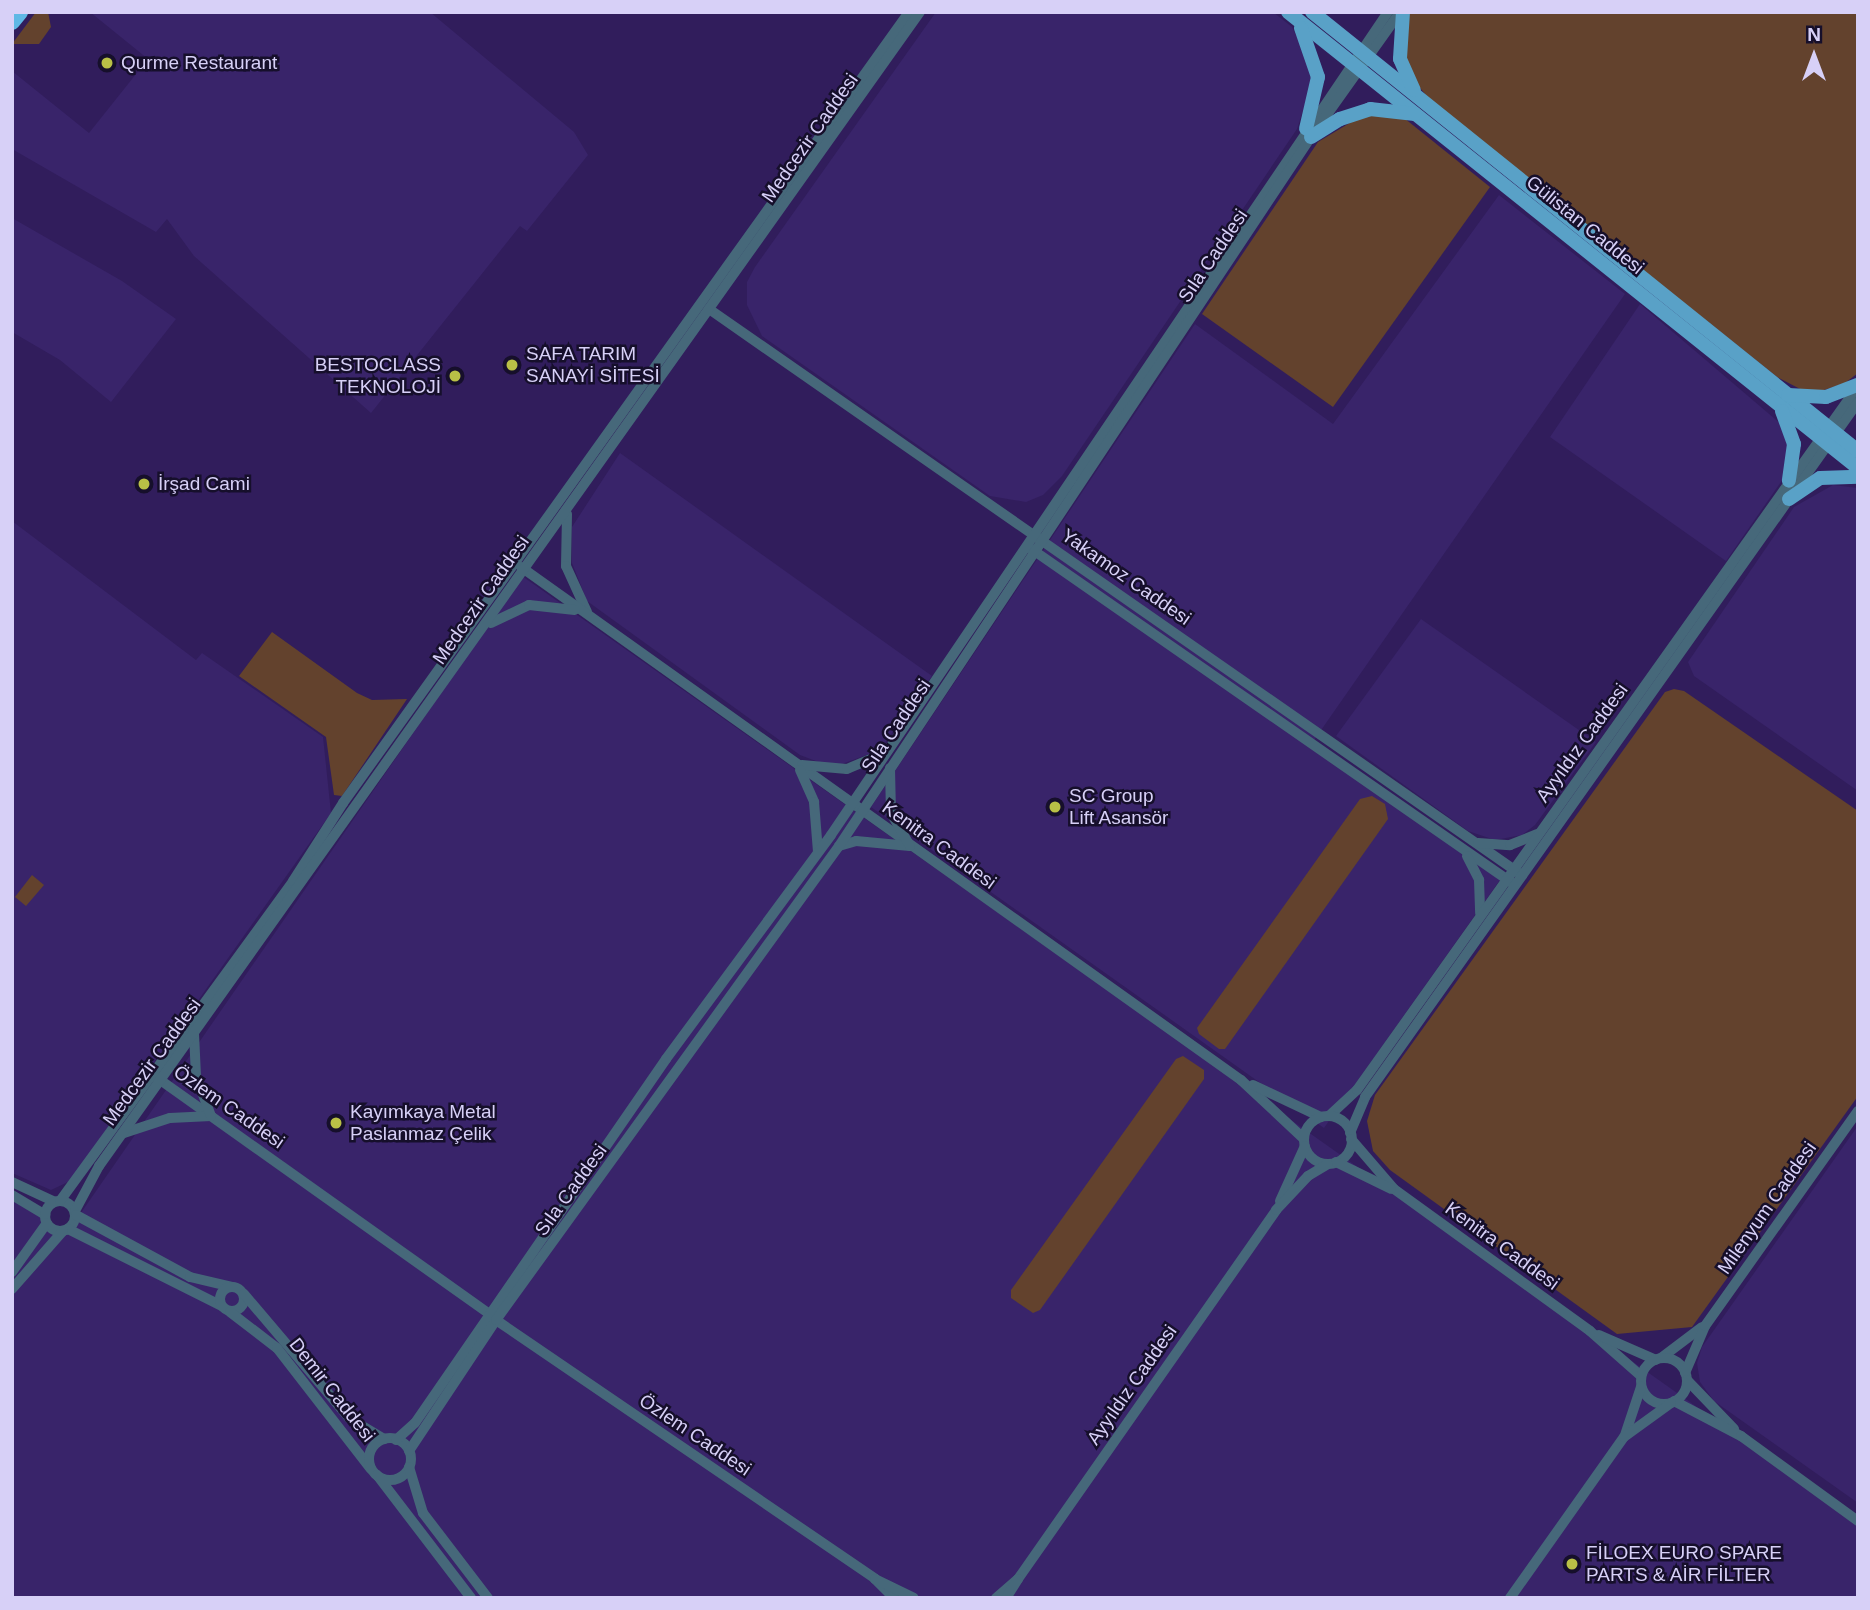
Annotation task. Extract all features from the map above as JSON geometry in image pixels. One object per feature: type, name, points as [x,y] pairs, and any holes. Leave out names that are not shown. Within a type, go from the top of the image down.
[{"type":"highway","points":[[12,22],[20,12]]},
{"type":"main road","name":"Gülistan Caddesi","points":[[1312,12],[1360,60]]},
{"type":"main road","points":[[1308,133],[1350,114],[1370,109],[1421,108],[1400,58],[1401,12]]},
{"type":"main road","name":"Gülistan Caddesi","points":[[1292,15],[1360,60],[1781,399],[1828,435],[1858,451]]},
{"type":"main road","points":[[1292,15],[1308,38],[1318,77],[1308,133]]},
{"type":"main road","points":[[1789,481],[1794,444],[1781,399],[1826,397],[1858,386]]},
{"type":"main road","name":"Gülistan Caddesi","points":[[1828,435],[1858,468]]},
{"type":"main road","points":[[1789,499],[1820,478],[1858,477]]},
{"type":"street","name":"Medcezir Caddesi","points":[[65,1230],[157,1078],[909,12]]},
{"type":"street","name":"Medcezir Caddesi","points":[[46,1219],[194,1033],[483,629],[520,567],[568,508],[920,12]]},
{"type":"street","points":[[1360,60],[1388,12]]},
{"type":"street","points":[[396,1440],[415,1423],[493,1317],[666,1059],[888,758],[1032,533],[1308,133],[1360,60],[1401,12]]},
{"type":"street","name":"Sıla Caddesi","points":[[409,1451],[493,1317],[839,846],[862,811],[888,758],[1035,552],[1308,133]]},
{"type":"street","name":"Yakamoz Caddesi","points":[[709,309],[1469,840],[1514,877]]},
{"type":"street","name":"Ayyıldız Caddesi","points":[[1351,1136],[1365,1097],[1514,877],[1789,499],[1858,386]]},
{"type":"street","name":"Ayyıldız Caddesi","points":[[1325,1117],[1356,1090],[1478,918],[1514,877],[1539,833],[1789,481],[1858,402]]},
{"type":"street","points":[[568,508],[564,535],[566,566],[590,617]]},
{"type":"street","name":"Yakamoz Caddesi","points":[[1025,544],[1458,845],[1514,877]]},
{"type":"street","name":"Kenitra Caddesi","points":[[520,567],[1241,1080]]},
{"type":"street","points":[[483,629],[509,611],[530,606],[563,607],[590,617]]},
{"type":"street","points":[[795,763],[823,770],[848,769],[888,758]]},
{"type":"street","points":[[888,758],[891,813],[909,846]]},
{"type":"street","points":[[795,763],[812,790],[818,852]]},
{"type":"street","points":[[1469,840],[1502,846],[1539,833]]},
{"type":"street","points":[[839,846],[856,841],[909,846]]},
{"type":"street","points":[[1458,845],[1475,865],[1481,901],[1478,918]]},
{"type":"street","points":[[122,1134],[170,1118],[211,1116],[196,1076],[194,1033]]},
{"type":"street","name":"Özlem Caddesi","points":[[157,1078],[493,1317],[875,1579],[914,1598]]},
{"type":"street","points":[[1241,1080],[1325,1117],[1343,1122],[1351,1136],[1394,1189]]},
{"type":"street","points":[[1241,1080],[1304,1143],[1313,1159],[1332,1163],[1394,1189]]},
{"type":"street","name":"Milenyum Caddesi","points":[[1705,1326],[1857,1115]]},
{"type":"street","points":[[1304,1143],[1309,1125],[1325,1117]]},
{"type":"street","points":[[1332,1163],[1349,1152],[1351,1136]]},
{"type":"street","name":"Ayyıldız Caddesi","points":[[1276,1210],[1304,1143]]},
{"type":"street","name":"Ayyıldız Caddesi","points":[[1006,1598],[1276,1210],[1308,1176],[1332,1163]]},
{"type":"street","name":"Demir Caddesi","points":[[12,1182],[58,1201],[190,1277],[232,1287],[244,1294],[349,1418],[384,1439]]},
{"type":"street","name":"Kenitra Caddesi","points":[[1394,1189],[1590,1331]]},
{"type":"street","name":"Demir Caddesi","points":[[12,1195],[65,1230],[226,1309],[277,1348],[471,1598]]},
{"type":"street","points":[[12,1272],[46,1219]]},
{"type":"street","points":[[12,1289],[65,1230]]},
{"type":"street","points":[[232,1287],[221,1293],[226,1309],[242,1307],[244,1294]]},
{"type":"street","points":[[1510,1598],[1624,1437],[1641,1382],[1658,1359],[1705,1326]]},
{"type":"street","points":[[1624,1437],[1683,1394],[1686,1377],[1705,1326]]},
{"type":"street","points":[[1590,1331],[1658,1359],[1676,1362],[1686,1377],[1741,1436]]},
{"type":"street","points":[[1590,1331],[1641,1382],[1650,1400],[1672,1402],[1741,1436],[1858,1521]]},
{"type":"street","points":[[409,1467],[395,1479],[374,1472],[371,1451],[384,1439],[396,1440],[409,1451],[409,1467],[423,1513],[488,1598]]},
{"type":"street","name":"Özlem Caddesi","points":[[875,1579],[894,1598]]},
{"type":"street","name":"Ayyıldız Caddesi","points":[[996,1598],[1017,1579]]},
{"type":"shaded area","points":[[36,12],[48,12],[51,27],[39,44],[12,44]]},
{"type":"shaded area","points":[[90,12],[430,12],[574,132],[588,155],[527,231],[520,226],[371,413],[194,256],[167,219],[156,232],[12,149],[12,71],[89,133],[148,59]]},
{"type":"shaded area","points":[[936,12],[1273,12],[1292,27],[1309,62],[1312,83],[1297,129],[1062,476],[1043,495],[1026,502],[990,496],[762,336],[747,305],[747,282],[755,267]]},
{"type":"shaded area","points":[[1408,12],[1858,12],[1858,373],[1845,383],[1824,390],[1804,391],[1777,377],[1430,100],[1416,83],[1405,56]]},
{"type":"shaded area","points":[[1363,115],[1404,118],[1490,187],[1333,407],[1202,314],[1318,142]]},
{"type":"shaded area","points":[[1499,195],[1625,294],[1310,746],[1500,880],[1324,1128],[871,807],[1195,324],[1333,424]]},
{"type":"shaded area","points":[[12,218],[122,281],[176,319],[111,402],[60,360],[12,332]]},
{"type":"shaded area","points":[[1640,304],[1782,425],[1788,447],[1783,479],[1726,561],[1550,437]]},
{"type":"shaded area","points":[[620,453],[932,676],[880,750],[842,764],[821,763],[800,755],[587,601],[572,563],[572,527]]},
{"type":"shaded area","points":[[1833,485],[1858,488],[1858,791],[1694,676],[1688,662],[1794,507]]},
{"type":"shaded area","points":[[12,521],[196,660],[202,653],[323,737],[331,813],[70,1181],[51,1190],[12,1173]]},
{"type":"shaded area","points":[[522,576],[1858,1521],[1858,1598],[12,1598],[12,1200],[67,1233]]},
{"type":"shaded area","points":[[1421,619],[1596,742],[1535,825],[1522,835],[1495,840],[1468,831],[1336,736]]},
{"type":"shaded area","points":[[272,632],[357,693],[372,700],[407,699],[342,796],[334,795],[326,737],[239,676]]},
{"type":"shaded area","points":[[1674,689],[1684,691],[1858,811],[1858,1096],[1692,1327],[1617,1334],[1390,1170],[1373,1151],[1367,1121],[1375,1095],[1665,692]]},
{"type":"shaded area","points":[[1372,796],[1385,804],[1388,819],[1225,1049],[1219,1049],[1199,1034],[1197,1028],[1360,799]]},
{"type":"shaded area","points":[[32,875],[44,885],[26,906],[15,897]]},
{"type":"shaded area","points":[[1183,1056],[1204,1070],[1204,1079],[1040,1310],[1033,1313],[1011,1298],[1011,1290],[1176,1059]]},
{"type":"shaded area","points":[[1857,1127],[1858,1503],[1714,1401],[1700,1382],[1697,1363],[1702,1347]]},
{"type":"place","name":"Qurme Restaurant","points":[[107,63]]},
{"type":"place","name":"SAFA TARIM SANAYİ SİTESİ","points":[[512,365]]},
{"type":"place","name":"BESTOCLASS TEKNOLOJİ","points":[[455,376]]},
{"type":"place","name":"İrşad Cami","points":[[144,484]]},
{"type":"place","name":"SC Group Lift Asansör","points":[[1055,807]]},
{"type":"place","name":"Kayımkaya Metal Paslanmaz Çelik","points":[[336,1123]]},
{"type":"place","name":"FİLOEX EURO SPARE PARTS & AİR FİLTER","points":[[1572,1564]]}]
